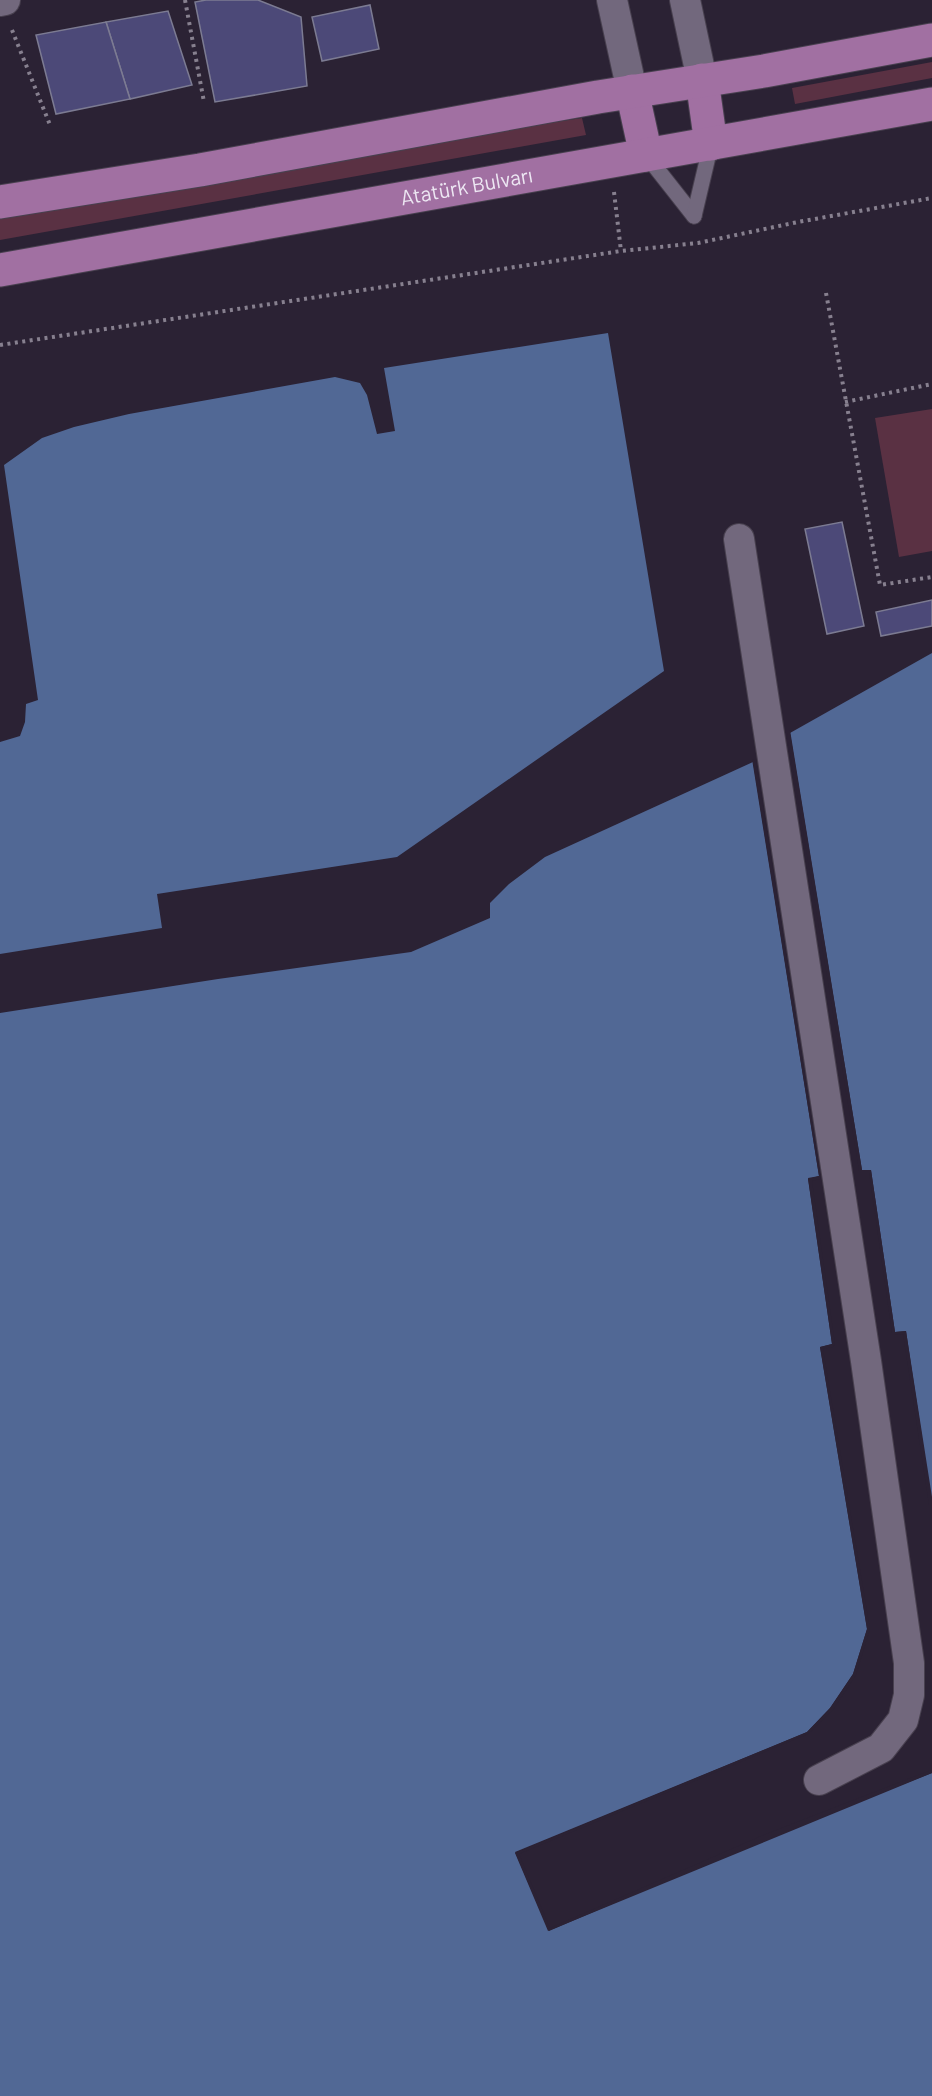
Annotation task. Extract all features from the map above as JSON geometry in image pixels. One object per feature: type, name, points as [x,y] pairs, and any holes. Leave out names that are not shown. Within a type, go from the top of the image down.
[{"type":"main road","points":[[0,202],[200,170],[632,91],[799,65],[932,40]]},
{"type":"main road","points":[[702,80],[711,144]]},
{"type":"main road","points":[[632,91],[646,155]]},
{"type":"main road","name":"Atatürk Bulvarı","points":[[0,270],[932,104]]},
{"type":"street","points":[[612,0],[632,91]]},
{"type":"street","points":[[685,0],[702,80]]},
{"type":"street","points":[[739,539],[866,1361],[909,1663],[909,1695],[903,1720],[881,1748],[819,1780]]},
{"type":"lane","points":[[646,155],[694,216],[711,144]]},
{"type":"path","points":[[185,0],[204,102]]},
{"type":"path","points":[[4,8],[50,124]]},
{"type":"path","points":[[614,186],[621,251]]},
{"type":"path","points":[[0,345],[621,251],[698,243],[932,198]]},
{"type":"path","points":[[826,293],[844,402],[880,585],[932,577]]},
{"type":"path","points":[[844,402],[932,384]]},
{"type":"shaded area","points":[[932,62],[932,78],[795,104],[792,88]]},
{"type":"shaded area","points":[[582,118],[586,135],[0,240],[0,219],[384,147]]},
{"type":"shaded area","points":[[932,409],[932,551],[899,557],[875,418]]},
{"type":"water","points":[[608,333],[664,671],[397,857],[157,894],[162,928],[0,954],[0,742],[20,736],[25,722],[26,704],[38,700],[4,465],[42,438],[74,427],[129,414],[335,377],[360,383],[367,395],[377,434],[395,431],[384,368]]},
{"type":"water","points":[[932,653],[932,1504],[906,1331],[895,1332],[871,1170],[862,1170],[790,733]]},
{"type":"water","points":[[753,762],[819,1176],[808,1179],[832,1344],[820,1347],[867,1629],[853,1674],[830,1708],[807,1732],[515,1852],[549,1931],[768,1837],[932,1773],[932,2096],[0,2096],[0,1013],[411,952],[490,918],[490,903],[509,884],[545,857]]},
{"type":"pier","points":[[790,730],[862,1170],[871,1170],[895,1332],[906,1331],[932,1507],[929,1505],[903,1334],[892,1333],[869,1173],[859,1171],[787,734]]},
{"type":"pier","points":[[752,759],[756,762],[822,1176],[812,1181],[835,1344],[833,1347],[823,1349],[870,1629],[856,1675],[833,1710],[808,1734],[519,1854],[550,1928],[766,1834],[931,1770],[932,1773],[548,1931],[515,1853],[807,1732],[830,1708],[853,1674],[867,1629],[820,1347],[832,1344],[808,1178],[819,1176]]},
{"type":"building","points":[[258,0],[301,17],[307,86],[215,102],[195,2]]},
{"type":"building","points":[[370,5],[379,49],[322,61],[312,17]]},
{"type":"building","points":[[168,11],[192,85],[130,99],[106,22]]},
{"type":"building","points":[[106,22],[130,99],[56,114],[36,35]]},
{"type":"building","points":[[842,522],[864,626],[827,634],[805,529]]},
{"type":"building","points":[[932,600],[932,626],[881,636],[876,612]]}]
